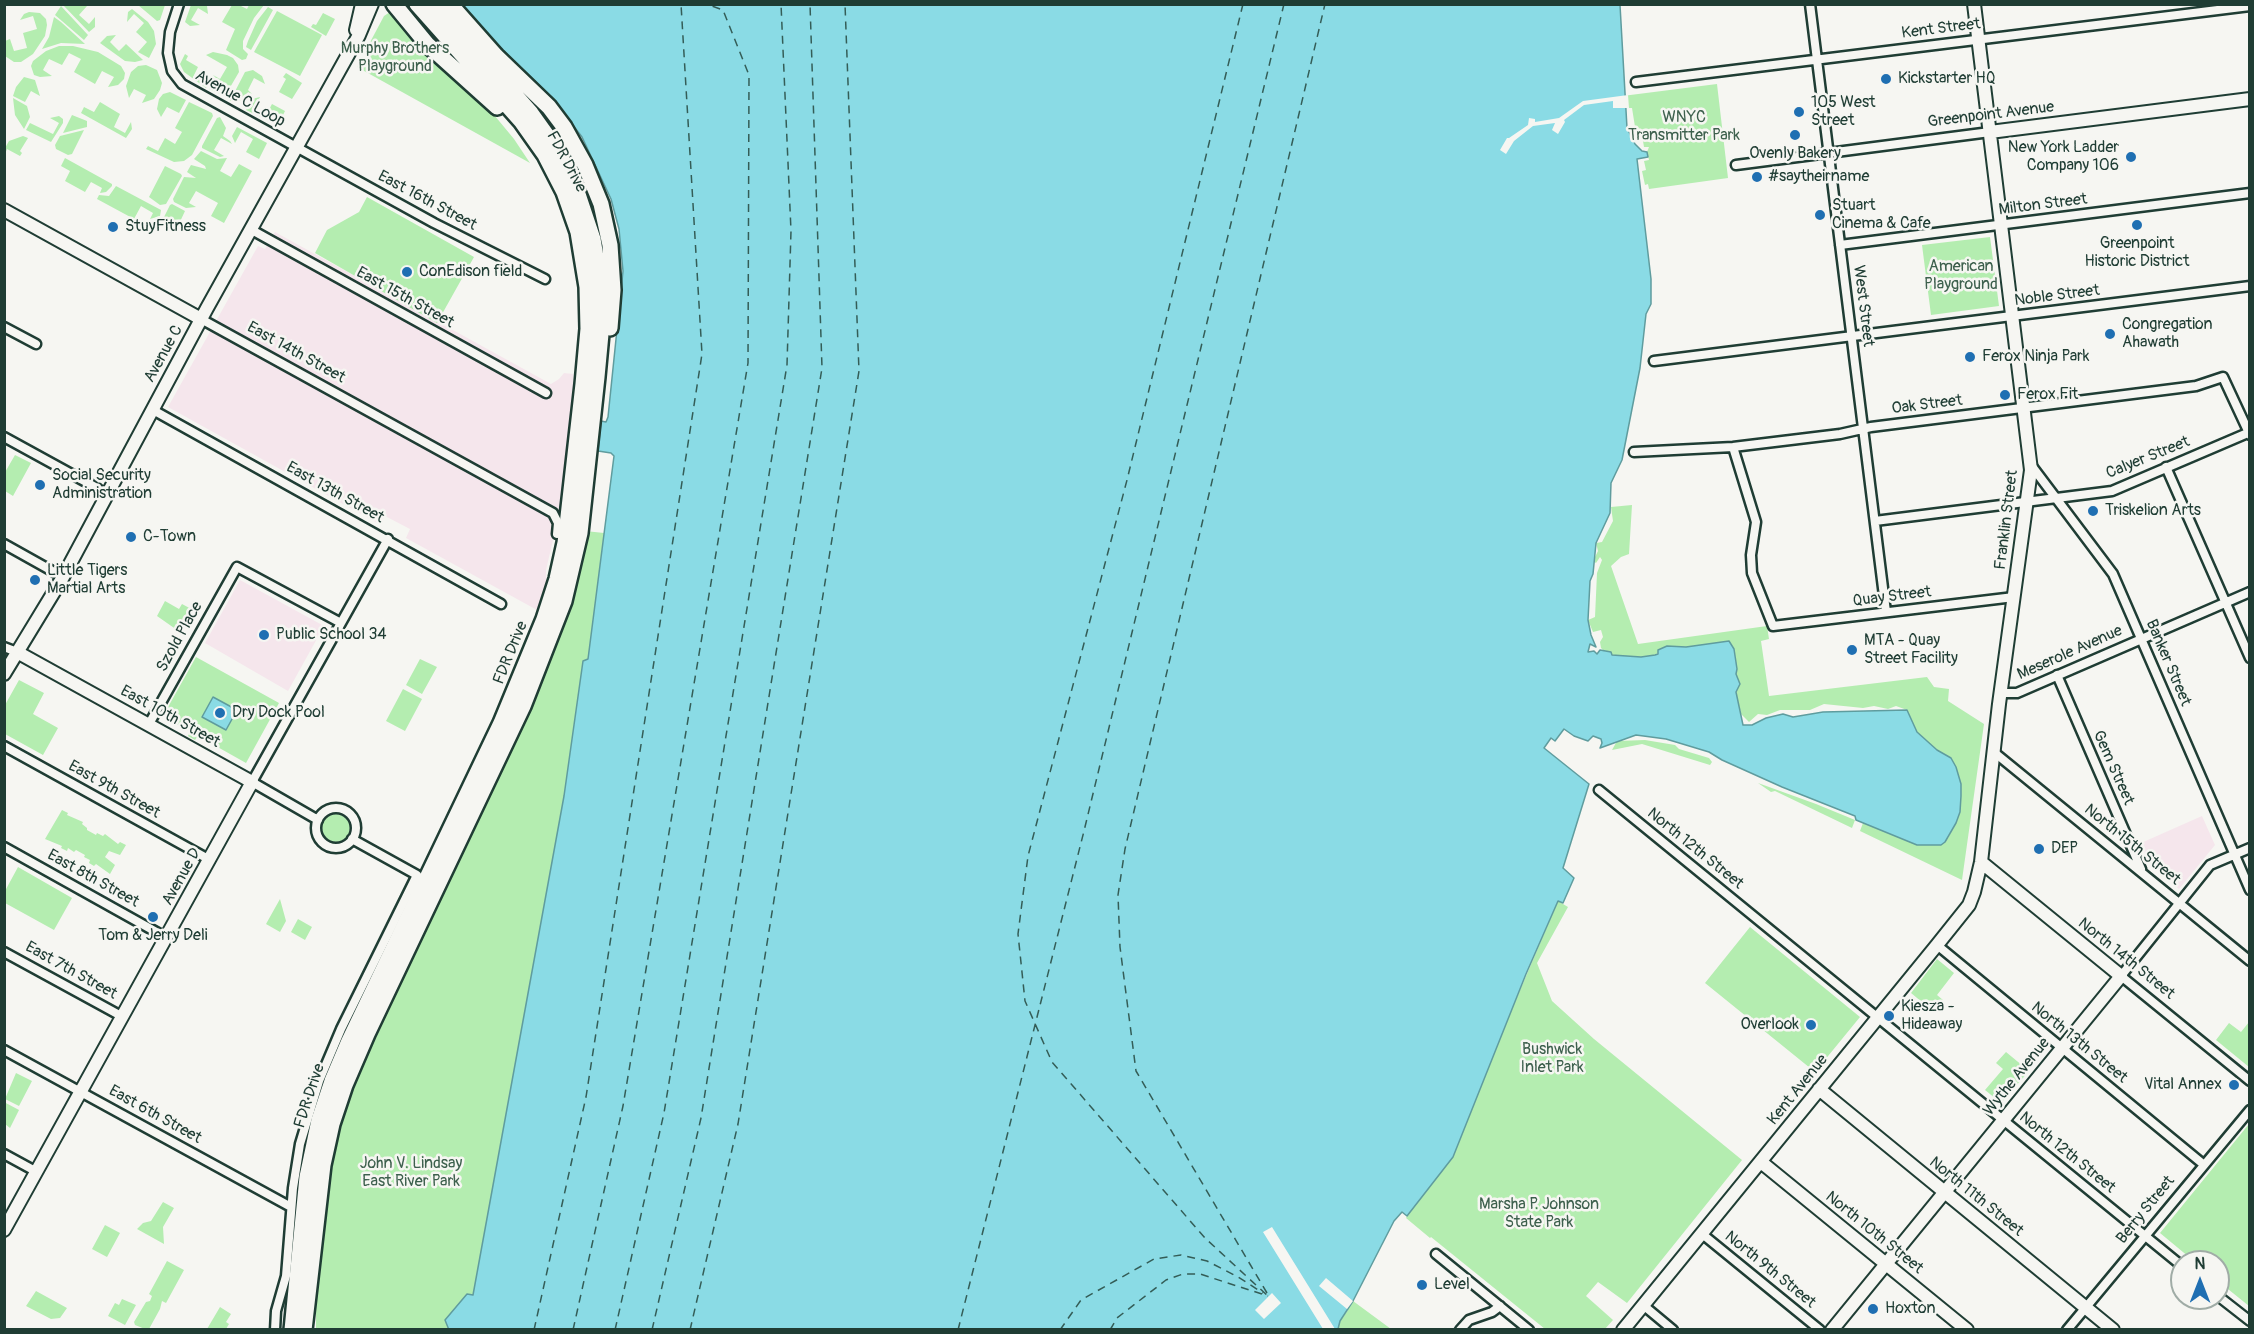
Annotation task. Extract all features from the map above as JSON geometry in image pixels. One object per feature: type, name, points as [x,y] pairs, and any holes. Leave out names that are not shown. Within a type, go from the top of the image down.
[{"type":"highway","points":[[394,4],[417,34],[438,54],[505,115],[530,132]]},
{"type":"highway","name":"FDR Drive","points":[[304,1329],[325,1152],[336,1111],[350,1072],[524,706],[564,601],[580,533],[602,323],[600,281],[593,239],[581,199],[563,160],[540,124],[417,4]]},
{"type":"highway","name":"FDR Drive","points":[[292,1329],[307,1177],[317,1128],[335,1074],[516,689],[549,606],[565,543],[588,329],[587,287],[579,239],[569,206],[545,155],[530,132],[462,47],[435,4]]},
{"type":"highway","points":[[450,4],[496,56],[549,107],[571,138],[594,185],[608,231],[613,275],[609,333],[597,377]]},
{"type":"highway","points":[[313,1249],[313,1329]]},
{"type":"highway","points":[[283,1329],[284,1316],[297,1276]]},
{"type":"main road","name":"Avenue C","points":[[350,49],[362,4]]},
{"type":"main road","name":"Avenue C","points":[[4,674],[63,577],[250,229],[364,27],[372,4]]},
{"type":"main road","name":"Franklin Street","points":[[1974,4],[2031,465],[1981,862]]},
{"type":"main road","name":"Greenpoint Avenue","points":[[1990,132],[2250,99]]},
{"type":"main road","name":"East 14th Street","points":[[4,210],[201,319]]},
{"type":"main road","name":"East 10th Street","points":[[17,652],[252,782]]},
{"type":"main road","name":"Avenue D","points":[[4,1230],[252,782]]},
{"type":"main road","name":"Kent Avenue","points":[[1623,1329],[1970,903],[1981,862]]},
{"type":"main road","name":"North 14th Street","points":[[1981,862],[2121,976]]},
{"type":"main road","name":"Wythe Avenue","points":[[1832,1329],[2121,976]]},
{"type":"main road","name":"North 11th Street","points":[[1819,1089],[2113,1329]]},
{"type":"main road","name":"North 10th Street","points":[[1761,1161],[1966,1329]]},
{"type":"street","name":"Avenue C Loop","points":[[179,4],[168,42],[169,61],[177,79],[190,90],[296,147]]},
{"type":"street","name":"West Street","points":[[1810,4],[1886,612]]},
{"type":"street","name":"Kent Street","points":[[1636,82],[2250,6]]},
{"type":"street","name":"Greenpoint Avenue","points":[[1736,165],[1990,132]]},
{"type":"street","name":"East 16th Street","points":[[296,147],[444,228],[545,279]]},
{"type":"street","name":"Milton Street","points":[[1840,245],[2250,193]]},
{"type":"street","name":"East 15th Street","points":[[250,229],[546,393]]},
{"type":"street","name":"Noble Street","points":[[1654,361],[2250,286]]},
{"type":"street","name":"East 14th Street","points":[[201,319],[553,513],[558,523],[557,534]]},
{"type":"street","points":[[4,327],[36,344]]},
{"type":"street","name":"Oak Street","points":[[1634,452],[1732,447],[2196,386],[2223,377],[2249,433]]},
{"type":"street","name":"East 13th Street","points":[[153,410],[501,604]]},
{"type":"street","name":"Calyer Street","points":[[1875,521],[2115,490],[2249,433]]},
{"type":"street","points":[[4,437],[97,488],[106,496]]},
{"type":"street","name":"Quay Street","points":[[1732,447],[1756,522],[1751,555],[1752,573],[1773,626],[2014,597]]},
{"type":"street","name":"Banker Street","points":[[2031,465],[2111,571],[2250,890]]},
{"type":"street","points":[[2166,467],[2250,658]]},
{"type":"street","name":"Avenue D","points":[[252,782],[388,539]]},
{"type":"street","points":[[4,544],[63,577]]},
{"type":"street","name":"Szold Place","points":[[149,724],[239,567],[341,623]]},
{"type":"street","name":"Meserole Avenue","points":[[2001,693],[2017,693],[2250,591]]},
{"type":"street","name":"East 10th Street","points":[[4,647],[17,652]]},
{"type":"street","name":"Gem Street","points":[[2056,675],[2142,872]]},
{"type":"street","name":"East 9th Street","points":[[4,746],[210,860]]},
{"type":"street","name":"North 15th Street","points":[[1995,753],[2250,961]]},
{"type":"street","name":"East 10th Street","points":[[252,782],[318,820]]},
{"type":"street","name":"North 12th Street","points":[[1599,790],[2170,1257]]},
{"type":"street","points":[[330,809],[344,810],[354,820],[355,832],[352,838],[338,847],[327,845],[318,836],[316,830],[322,813],[330,809]]},
{"type":"street","name":"FDR Drive","points":[[275,1329],[276,1311],[286,1276],[291,1207],[300,1144],[320,1082],[341,1029],[417,875],[352,838]]},
{"type":"street","name":"East 8th Street","points":[[4,847],[167,938]]},
{"type":"street","name":"Wythe Avenue","points":[[2121,976],[2210,865],[2250,848]]},
{"type":"street","name":"North 13th Street","points":[[1936,945],[2203,1164]]},
{"type":"street","name":"East 7th Street","points":[[4,951],[123,1017]]},
{"type":"street","name":"North 14th Street","points":[[2121,976],[2250,1081]]},
{"type":"street","name":"East 6th Street","points":[[4,1050],[291,1207]]},
{"type":"street","name":"Berry Street","points":[[2067,1329],[2250,1110]]},
{"type":"street","points":[[4,1154],[37,1172]]},
{"type":"street","name":"North 9th Street","points":[[1701,1233],[1820,1329]]},
{"type":"street","points":[[1436,1254],[1529,1329]]},
{"type":"street","points":[[1643,1305],[1673,1329]]},
{"type":"street","points":[[2230,1305],[2250,1321]]},
{"type":"street","points":[[1460,1329],[1469,1320],[1500,1306]]},
{"type":"shaded area","points":[[275,232],[551,384],[564,373],[573,374],[573,421],[560,538],[554,536],[546,570],[546,583],[537,610],[406,538],[410,529],[385,516],[379,524],[168,407],[258,246],[265,249]]},
{"type":"shaded area","name":"Public School 34","points":[[240,580],[324,626],[288,691],[205,643]]},
{"type":"shaded area","points":[[2202,816],[2215,845],[2179,889],[2148,863],[2141,843]]},
{"type":"green space","points":[[63,5],[87,6],[79,15],[89,24],[95,17],[95,27],[89,32]]},
{"type":"green space","points":[[138,5],[165,5],[160,20],[157,21]]},
{"type":"green space","points":[[191,5],[207,6],[208,14],[198,8],[191,20],[200,25],[190,26],[185,22]]},
{"type":"green space","points":[[232,5],[239,5],[247,9],[249,5],[264,5],[254,18],[243,41],[243,49],[248,54],[246,59],[242,60],[226,50],[235,29],[222,22]]},
{"type":"green space","points":[[61,6],[88,35],[84,40],[55,15]]},
{"type":"green space","points":[[268,7],[273,10],[251,50],[246,47],[248,41],[257,21]]},
{"type":"green space","points":[[132,9],[148,22],[154,31],[156,44],[149,58],[138,52],[147,42],[136,32],[144,23],[134,14],[127,22],[128,12]]},
{"type":"green space","points":[[277,11],[322,35],[300,76],[254,52]]},
{"type":"green space","name":"Murphy Brothers Playground","points":[[390,12],[422,49],[490,110],[530,163],[357,67],[359,63],[365,62],[368,55],[367,48],[384,16]]},
{"type":"green space","points":[[40,13],[46,19],[45,36],[33,54],[21,62],[14,62],[5,56],[5,41],[10,39],[14,51],[27,48],[23,33],[37,29],[33,16],[20,20],[24,14]]},
{"type":"green space","points":[[323,13],[335,19],[326,36],[311,27],[313,24],[316,25]]},
{"type":"green space","points":[[54,17],[85,44],[61,43],[42,49],[49,37]]},
{"type":"green space","points":[[116,35],[110,42],[119,51],[126,44],[143,60],[125,61],[100,43],[107,36]]},
{"type":"green space","points":[[59,46],[73,46],[98,52],[121,66],[125,73],[124,79],[118,85],[108,87],[114,77],[102,71],[95,84],[74,72],[81,59],[69,53],[62,65],[49,59],[43,70],[52,76],[34,75],[31,66],[33,61],[46,51]]},
{"type":"green space","points":[[213,52],[233,58],[238,65],[239,72],[225,96],[209,89],[216,78],[213,75],[220,79],[227,67],[206,55]]},
{"type":"green space","points":[[185,54],[188,56],[186,60],[198,67],[193,77],[205,83],[210,76],[211,80],[206,88],[184,72],[180,64]]},
{"type":"green space","points":[[146,65],[157,70],[162,83],[154,99],[142,103],[146,95],[134,89],[129,98],[126,86],[131,72],[138,66]]},
{"type":"green space","points":[[253,70],[262,76],[265,84],[254,78],[248,90],[252,94],[248,92],[243,100],[230,101],[245,72]]},
{"type":"green space","points":[[286,73],[302,83],[292,99],[279,92],[286,79],[283,77]]},
{"type":"green space","points":[[24,77],[35,80],[40,96],[31,91],[25,102],[13,96],[16,87]]},
{"type":"green space","name":"WNYC Transmitter Park","points":[[1717,84],[1728,178],[1649,189],[1648,184],[1645,185],[1642,171],[1646,170],[1644,161],[1649,160],[1647,152],[1649,147],[1644,147],[1643,141],[1636,133],[1632,108],[1613,108],[1583,101]]},
{"type":"green space","points":[[170,92],[186,100],[179,113],[167,107],[161,117],[157,109],[159,99],[163,94]]},
{"type":"green space","points":[[260,97],[253,110],[265,117],[272,104],[285,111],[278,125],[246,110],[252,99]]},
{"type":"green space","points":[[13,98],[27,106],[30,117],[24,129],[15,115]]},
{"type":"green space","points":[[100,102],[120,114],[114,127],[125,133],[131,122],[132,129],[126,138],[81,113],[84,107],[94,112]]},
{"type":"green space","points":[[189,102],[212,113],[213,116],[192,155],[184,161],[174,162],[146,149],[148,146],[158,151],[165,138],[175,144],[182,132],[175,128]]},
{"type":"green space","points":[[72,115],[87,121],[87,127],[63,133]]},
{"type":"green space","points":[[59,116],[63,119],[63,123],[51,142],[26,130],[30,123],[53,134],[59,123],[50,118]]},
{"type":"green space","points":[[220,117],[226,128],[223,136],[232,144],[221,138],[214,150],[224,156],[220,157],[202,146],[217,118]]},
{"type":"green space","points":[[237,127],[267,143],[259,159],[246,152],[253,139],[241,132],[235,143],[232,136]]},
{"type":"green space","points":[[84,130],[72,154],[68,155],[56,149],[55,145],[60,136]]},
{"type":"green space","points":[[23,136],[28,138],[20,151],[22,153],[20,156],[7,149],[5,154],[9,141]]},
{"type":"green space","points":[[201,151],[217,159],[227,158],[220,171],[231,177],[239,164],[252,171],[224,223],[211,216],[218,203],[196,191],[189,203],[196,207],[186,208],[174,202],[173,199],[184,177],[196,178],[187,172],[191,165],[206,169],[194,159]]},
{"type":"green space","points":[[65,158],[112,186],[106,192],[100,193],[102,188],[91,182],[85,192],[65,181],[70,171],[61,166]]},
{"type":"green space","points":[[165,166],[182,176],[166,204],[160,205],[149,197]]},
{"type":"green space","points":[[116,186],[161,210],[160,216],[150,219],[153,213],[141,206],[134,219],[97,199],[99,195],[109,196]]},
{"type":"green space","name":"ConEdison field","points":[[367,197],[474,257],[437,323],[315,253],[327,230],[359,212]]},
{"type":"green space","points":[[172,204],[185,211],[178,226],[163,219]]},
{"type":"green space","name":"American Playground","points":[[1990,237],[1999,306],[1931,315],[1922,245]]},
{"type":"green space","points":[[15,455],[31,463],[13,496],[5,491],[4,474]]},
{"type":"green space","points":[[1632,505],[1629,554],[1621,557],[1611,566],[1638,644],[1767,626],[1769,639],[1761,641],[1769,696],[1927,677],[1934,687],[1949,689],[1948,701],[1984,724],[1962,880],[1860,831],[1863,823],[1917,845],[1948,838],[1956,823],[1960,812],[1961,784],[1951,758],[1937,750],[1917,732],[1907,710],[1896,706],[1888,709],[1874,706],[1863,708],[1824,704],[1810,710],[1780,710],[1767,715],[1758,714],[1749,722],[1741,714],[1736,692],[1740,684],[1736,674],[1734,649],[1723,642],[1686,647],[1667,646],[1655,655],[1641,657],[1612,655],[1601,648],[1600,642],[1603,637],[1601,630],[1593,632],[1588,620],[1595,617],[1597,573],[1602,560],[1600,557],[1596,563],[1593,561],[1598,551],[1596,543],[1602,542],[1613,521],[1611,507]]},
{"type":"green space","name":"John V. Lindsay East River Park","points":[[585,531],[604,533],[588,660],[583,661],[564,796],[473,1295],[467,1294],[446,1320],[449,1329],[316,1330],[316,1268],[322,1209],[340,1113]]},
{"type":"green space","points":[[165,601],[179,609],[182,604],[195,611],[188,622],[183,620],[177,630],[157,616]]},
{"type":"green space","points":[[196,657],[279,703],[246,763],[198,736],[195,740],[188,736],[190,732],[163,716]]},
{"type":"green space","points":[[420,659],[437,667],[422,694],[406,685]]},
{"type":"green space","points":[[19,680],[44,693],[33,714],[58,728],[43,755],[5,734],[5,705]]},
{"type":"green space","points":[[403,689],[422,699],[405,731],[386,721]]},
{"type":"green space","points":[[1645,740],[1675,745],[1679,749],[1709,758],[1712,762],[1710,765],[1642,744],[1612,750],[1617,741]]},
{"type":"green space","points":[[1758,783],[1855,820],[1852,828],[1775,791],[1771,792]]},
{"type":"green space","points":[[62,810],[68,813],[67,815],[83,822],[87,830],[96,835],[97,833],[103,836],[105,834],[118,844],[120,842],[126,845],[120,855],[109,851],[105,857],[115,865],[110,874],[96,864],[94,866],[89,863],[90,860],[84,857],[85,855],[76,850],[74,852],[68,848],[67,851],[61,848],[62,846],[45,839]]},
{"type":"green space","points":[[336,814],[346,818],[350,828],[346,838],[336,842],[326,838],[322,828],[326,818]]},
{"type":"green space","points":[[18,867],[72,898],[54,930],[5,903],[5,891]]},
{"type":"green space","points":[[280,899],[286,921],[280,932],[266,924]]},
{"type":"green space","name":"Marsha P. Johnson State Park","points":[[1558,901],[1568,907],[1537,963],[1552,1001],[1594,1039],[1742,1160],[1627,1303],[1598,1282],[1586,1296],[1613,1320],[1605,1329],[1545,1329],[1406,1218],[1489,1063]]},
{"type":"green space","points":[[298,919],[312,927],[305,940],[291,932]]},
{"type":"green space","points":[[1750,927],[1860,1017],[1815,1072],[1705,983]]},
{"type":"green space","points":[[1937,959],[1954,973],[1937,995],[1943,1000],[1934,1012],[1911,993]]},
{"type":"green space","points":[[2249,1022],[2249,1067],[2216,1040],[2229,1023],[2241,1032]]},
{"type":"green space","points":[[2006,1052],[2029,1071],[2001,1103],[1985,1090],[2003,1069],[1996,1063]]},
{"type":"green space","points":[[16,1073],[32,1081],[19,1106],[5,1099]]},
{"type":"green space","points":[[4,1102],[19,1110],[10,1128],[5,1124]]},
{"type":"green space","points":[[2249,1124],[2249,1306],[2230,1291],[2230,1250],[2181,1250],[2160,1233]]},
{"type":"green space","points":[[163,1202],[174,1208],[163,1227],[164,1244],[137,1229],[143,1223],[151,1221]]},
{"type":"green space","points":[[105,1225],[120,1233],[107,1257],[92,1249]]},
{"type":"green space","points":[[167,1261],[184,1270],[166,1303],[162,1301],[149,1329],[135,1325],[134,1322],[146,1302],[150,1301],[152,1296],[149,1294]]},
{"type":"green space","points":[[1335,1289],[1391,1329],[1338,1329],[1340,1321],[1348,1310]]},
{"type":"green space","points":[[36,1291],[67,1308],[60,1318],[51,1319],[26,1306]]},
{"type":"green space","points":[[122,1299],[136,1305],[125,1325],[108,1316],[115,1303],[119,1305]]},
{"type":"green space","points":[[220,1307],[231,1314],[226,1322],[229,1324],[226,1329],[207,1329]]},
{"type":"water","points":[[461,5],[1620,5],[1627,128],[1635,144],[1642,151],[1647,152],[1648,157],[1637,159],[1651,279],[1651,304],[1646,314],[1640,368],[1622,460],[1611,483],[1610,513],[1596,543],[1593,574],[1590,581],[1588,620],[1596,647],[1590,644],[1588,652],[1594,651],[1597,654],[1600,650],[1611,652],[1612,655],[1641,657],[1658,654],[1658,650],[1667,646],[1686,647],[1729,641],[1734,649],[1736,674],[1740,684],[1736,692],[1743,725],[1752,725],[1766,718],[1783,714],[1793,717],[1823,712],[1907,710],[1917,732],[1937,750],[1951,758],[1956,767],[1961,784],[1961,796],[1960,812],[1956,823],[1941,845],[1917,845],[1856,820],[1855,816],[1782,787],[1709,752],[1666,739],[1636,735],[1600,748],[1601,739],[1593,736],[1588,741],[1564,729],[1555,741],[1551,738],[1544,748],[1589,784],[1563,868],[1574,878],[1563,903],[1558,901],[1526,974],[1453,1157],[1407,1216],[1402,1212],[1394,1221],[1353,1301],[1340,1321],[1338,1329],[449,1330],[445,1320],[467,1294],[473,1295],[564,796],[583,661],[588,659],[614,456],[611,453],[598,451],[601,421],[606,422],[608,417],[623,271],[619,229],[611,199],[582,137],[552,98]]},
{"type":"water","name":"Dry Dock Pool","points":[[213,697],[237,710],[226,730],[202,717]]},
{"type":"pier","points":[[1628,95],[1629,108],[1613,108],[1613,101],[1584,105],[1564,120],[1558,134],[1552,130],[1555,123],[1533,126],[1514,141],[1506,154],[1500,150],[1507,138],[1528,125],[1529,118],[1535,119],[1535,122],[1559,118],[1583,101]]},
{"type":"pier","points":[[1272,1227],[1335,1329],[1323,1329],[1263,1232]]},
{"type":"pier","points":[[1326,1278],[1353,1301],[1347,1309],[1319,1286]]},
{"type":"pier","points":[[1272,1293],[1281,1303],[1264,1319],[1255,1310]]},
{"type":"ferry route","points":[[534,1330],[586,1097],[702,354],[681,4]]},
{"type":"ferry route","points":[[573,1330],[623,1106],[748,363],[749,75],[723,10],[706,4]]},
{"type":"ferry route","points":[[615,1330],[664,1113],[787,365],[791,231],[781,4]]},
{"type":"ferry route","points":[[652,1330],[701,1118],[822,368],[810,4]]},
{"type":"ferry route","points":[[690,1330],[738,1124],[859,371],[845,4]]},
{"type":"ferry route","points":[[1243,4],[1127,480],[1028,856],[1018,934],[1025,1001],[1052,1062],[1205,1238],[1269,1297]]},
{"type":"ferry route","points":[[958,1330],[1084,831],[1284,4]]},
{"type":"ferry route","points":[[1267,1293],[1136,1071],[1120,947],[1118,895],[1125,849],[1325,4]]},
{"type":"ferry route","points":[[1060,1330],[1081,1300],[1154,1259],[1181,1255],[1207,1261],[1263,1293]]},
{"type":"ferry route","points":[[1110,1330],[1117,1318],[1166,1280],[1183,1274],[1200,1274],[1268,1296]]},
{"type":"place","name":"Kickstarter HQ","points":[[1886,79]]},
{"type":"place","name":"105 West Street","points":[[1799,112]]},
{"type":"place","name":"Ovenly Bakery","points":[[1795,135]]},
{"type":"place","name":"New York Ladder Company 106","points":[[2131,157]]},
{"type":"place","name":"#saytheirname","points":[[1757,177]]},
{"type":"place","name":"Stuart Cinema & Cafe","points":[[1820,215]]},
{"type":"place","name":"Greenpoint Historic District","points":[[2137,225]]},
{"type":"place","name":"StuyFitness","points":[[113,227]]},
{"type":"place","name":"ConEdison field","points":[[407,272]]},
{"type":"place","name":"Congregation Ahawath","points":[[2110,334]]},
{"type":"place","name":"Ferox Ninja Park","points":[[1970,357]]},
{"type":"place","name":"Ferox Fit","points":[[2005,395]]},
{"type":"place","name":"Social Security Administration","points":[[40,485]]},
{"type":"place","name":"Triskelion Arts","points":[[2093,511]]},
{"type":"place","name":"C-Town","points":[[131,537]]},
{"type":"place","name":"Little Tigers Martial Arts","points":[[35,580]]},
{"type":"place","name":"Public School 34","points":[[264,635]]},
{"type":"place","name":"MTA - Quay Street Facility","points":[[1852,650]]},
{"type":"place","name":"Dry Dock Pool","points":[[220,713]]},
{"type":"place","name":"DEP","points":[[2039,849]]},
{"type":"place","name":"Tom & Jerry Deli","points":[[153,917]]},
{"type":"place","name":"Kiesza - Hideaway","points":[[1889,1016]]},
{"type":"place","name":"Overlook","points":[[1811,1025]]},
{"type":"place","name":"Vital Annex","points":[[2234,1085]]},
{"type":"place","name":"Level","points":[[1422,1285]]},
{"type":"place","name":"Hoxton","points":[[1873,1309]]},
{"type":"park label","name":"Bushwick Inlet Park","points":[[1552,1059]]}]
